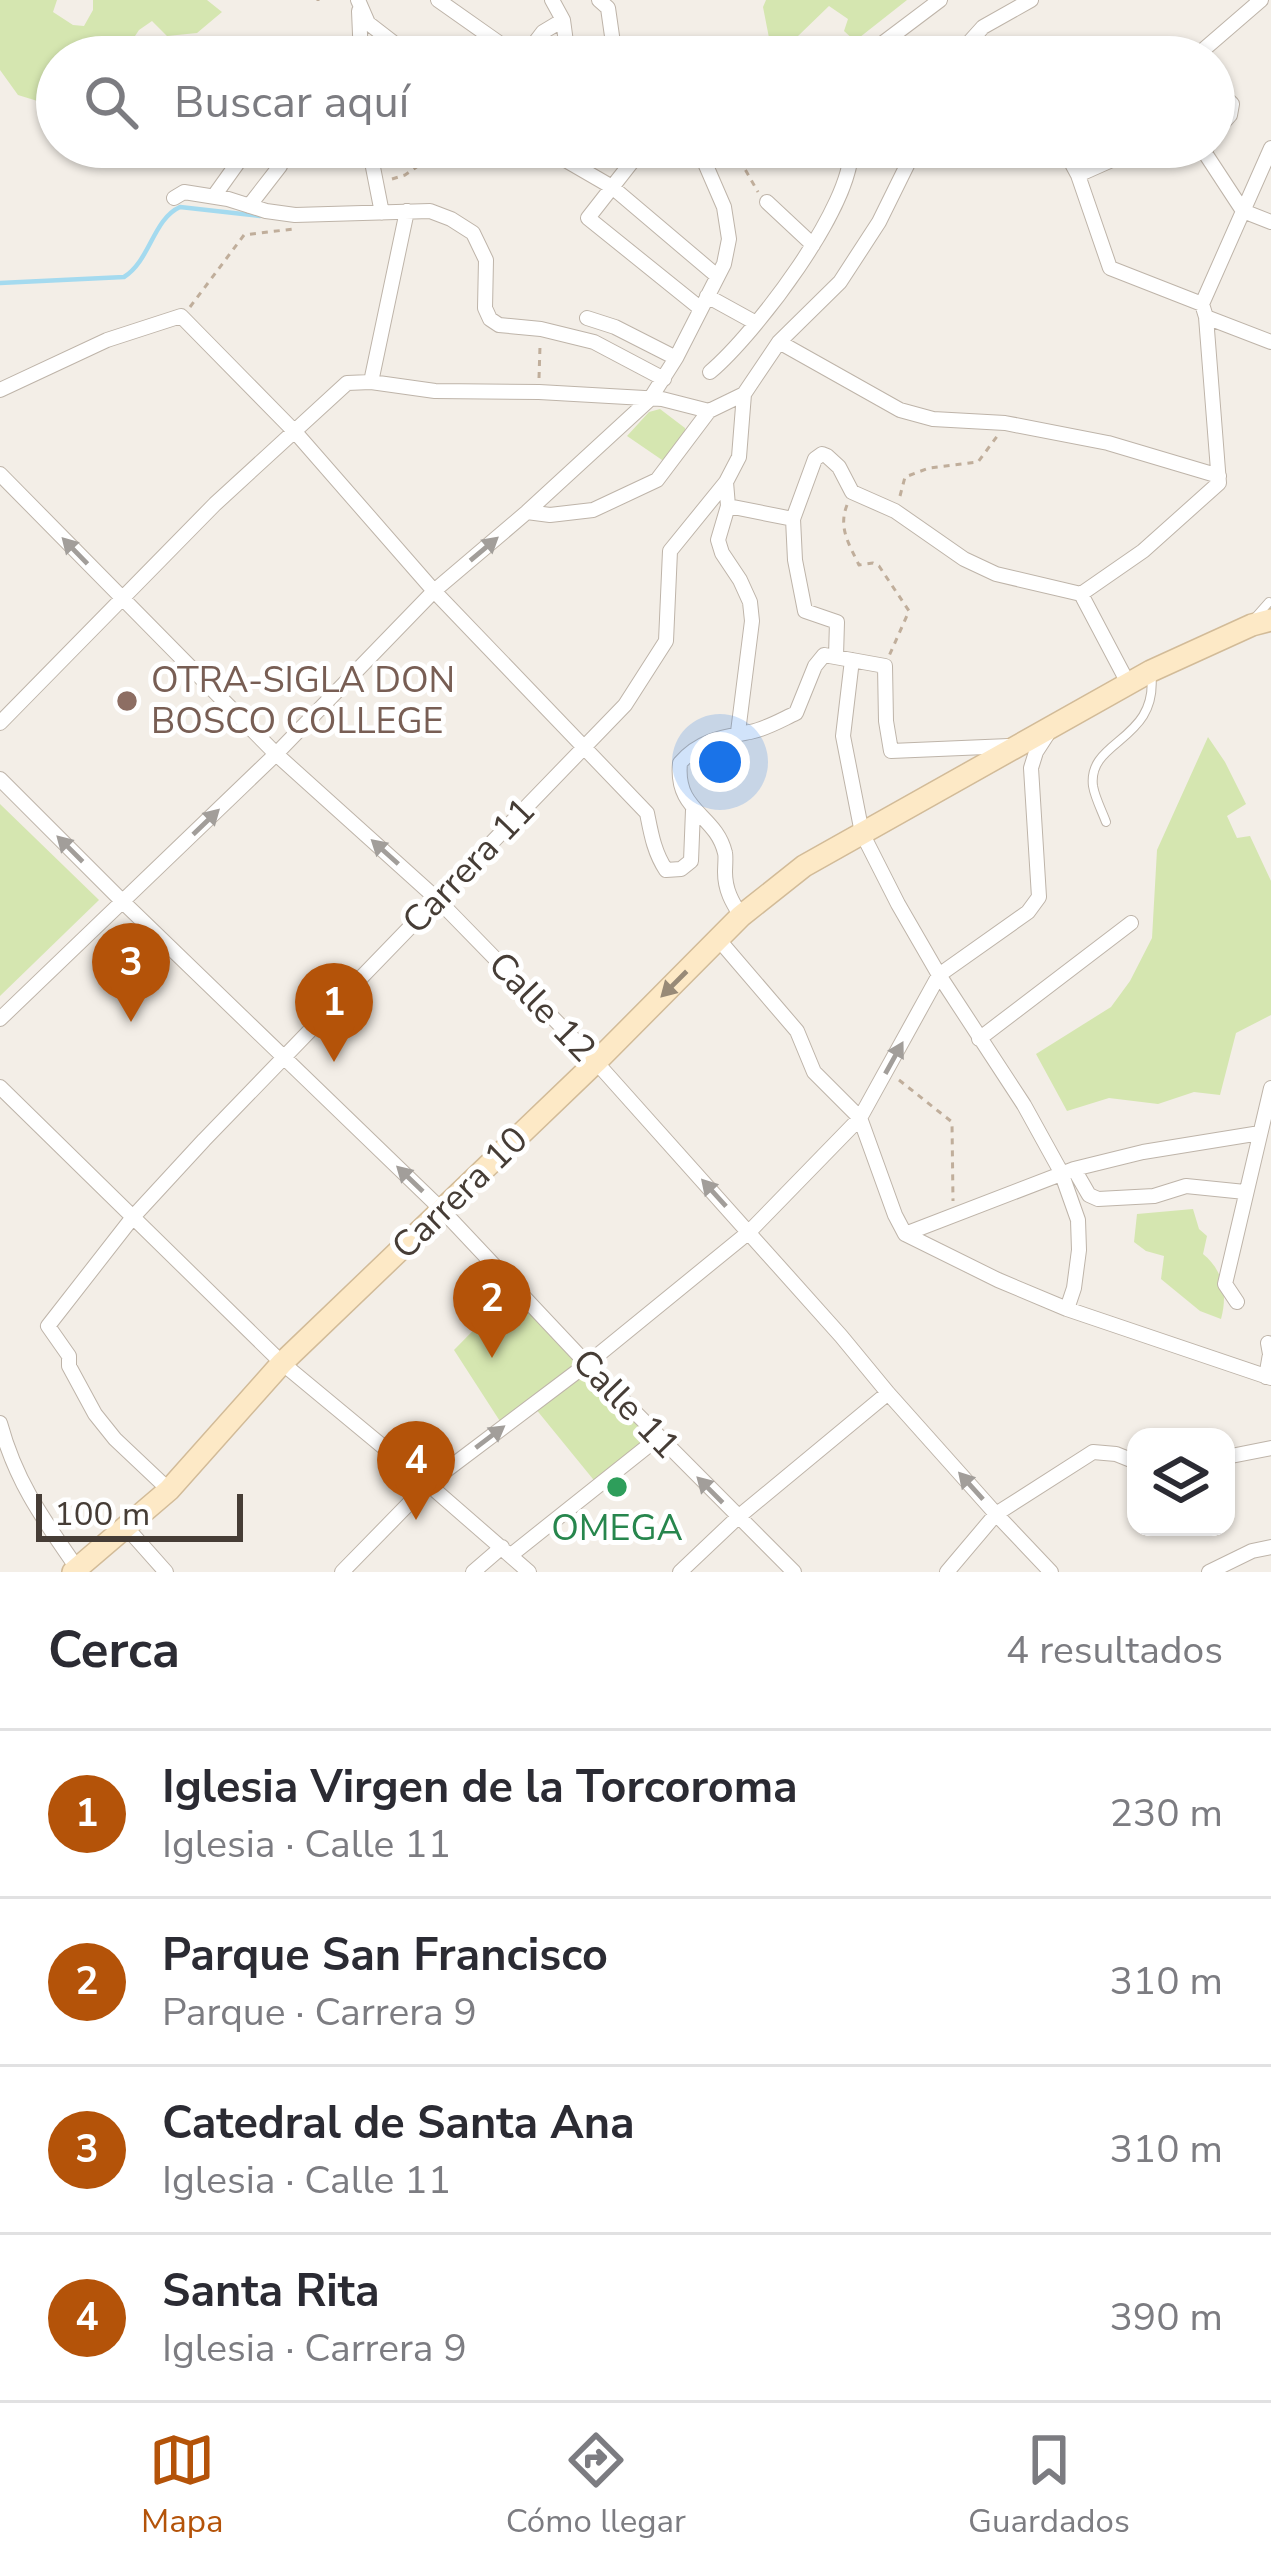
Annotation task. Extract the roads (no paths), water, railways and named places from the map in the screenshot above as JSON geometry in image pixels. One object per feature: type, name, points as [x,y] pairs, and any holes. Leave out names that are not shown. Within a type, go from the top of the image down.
[{"type":"street","points":[[358,0],[361,36]]},
{"type":"street","points":[[358,0],[368,22],[386,36]]},
{"type":"street","points":[[437,0],[491,36]]},
{"type":"street","points":[[552,0],[565,36]]},
{"type":"street","points":[[599,0],[608,8],[612,36]]},
{"type":"street","points":[[892,36],[940,0]]},
{"type":"street","points":[[974,36],[1031,0]]},
{"type":"street","points":[[1219,36],[1261,0]]},
{"type":"street","points":[[540,36],[563,20]]},
{"type":"street","points":[[836,656],[837,622],[805,611],[795,560],[793,519],[814,459],[822,454],[839,467],[852,492],[895,511],[964,559],[996,574],[1081,594],[1143,551],[1219,483],[1204,311],[1271,148]]},
{"type":"street","points":[[214,196],[234,168]]},
{"type":"street","points":[[249,206],[278,168]]},
{"type":"street","points":[[372,168],[382,213]]},
{"type":"street","points":[[579,168],[612,187],[717,276]]},
{"type":"street","points":[[628,168],[588,218],[704,303],[756,323]]},
{"type":"street","points":[[0,1019],[276,754],[434,591],[650,399],[724,265],[729,239],[724,207],[707,168]]},
{"type":"street","points":[[710,372],[756,323],[814,245],[850,168]]},
{"type":"street","name":"Carrera 11","points":[[169,1490],[95,1414],[69,1366],[69,1356],[48,1325],[134,1217],[625,705],[666,641],[670,551],[727,482],[739,457],[744,394],[779,342],[840,282],[879,222],[906,168]]},
{"type":"street","points":[[1074,168],[1110,268],[1271,341]]},
{"type":"street","points":[[1078,175],[1094,168]]},
{"type":"street","points":[[1215,168],[1243,211],[1271,222]]},
{"type":"street","points":[[174,198],[184,192],[214,196],[266,212],[295,215],[430,211],[473,233],[485,260],[485,308],[490,319],[500,325],[594,342],[664,379]]},
{"type":"street","points":[[767,202],[814,245]]},
{"type":"street","points":[[371,382],[407,211]]},
{"type":"street","points":[[0,390],[107,340],[181,316],[296,433],[434,591],[646,813],[653,844],[666,870],[688,866],[691,861],[693,810]]},
{"type":"street","points":[[587,318],[676,358]]},
{"type":"street","points":[[779,342],[901,410],[932,419],[1005,423],[1108,443],[1219,476]]},
{"type":"street","points":[[0,723],[215,504],[347,383],[435,392],[662,399],[709,411]]},
{"type":"street","points":[[527,512],[550,515],[593,510],[657,481],[709,411],[744,394]]},
{"type":"street","name":"Calle 12","points":[[0,474],[276,754],[437,899],[596,1062],[1051,1572]]},
{"type":"street","name":"Carrera 11","points":[[727,482],[728,506],[718,540],[750,602],[752,621],[738,731]]},
{"type":"street","points":[[728,506],[793,519]]},
{"type":"street","points":[[1081,594],[1128,683]]},
{"type":"street","name":"Carrera 10","points":[[75,1570],[169,1490],[282,1364],[741,916],[804,866],[862,833],[1128,683],[1262,621]]},
{"type":"street","points":[[741,916],[729,897],[726,854],[714,829],[693,810],[680,785],[680,763],[703,743],[738,731],[745,734],[796,713],[824,655],[885,666],[890,752],[1020,745]]},
{"type":"street","points":[[852,660],[843,736],[862,833],[979,1040],[1067,1171],[1098,1199],[1154,1196],[1186,1186],[1245,1192]]},
{"type":"street","points":[[342,1572],[428,1484],[749,1232],[860,1118],[940,975],[1028,912],[1039,897],[1031,768],[1042,741],[1059,723]]},
{"type":"street","name":"Calle 11","points":[[0,779],[442,1210],[586,1364],[794,1572]]},
{"type":"street","points":[[979,1040],[1131,923]]},
{"type":"street","points":[[719,940],[797,1031],[814,1072],[860,1118],[905,1234],[1067,1310],[1268,1377],[1268,1343]]},
{"type":"street","points":[[0,1087],[282,1364],[529,1572]]},
{"type":"street","points":[[1237,1302],[1225,1284],[1271,1088]]},
{"type":"street","points":[[905,1234],[1067,1171],[1143,1152],[1260,1133]]},
{"type":"street","points":[[1067,1171],[1079,1250],[1067,1310]]},
{"type":"street","points":[[680,1572],[737,1517],[888,1393]]},
{"type":"street","points":[[0,1423],[4,1454],[75,1570]]},
{"type":"street","points":[[473,1572],[658,1438]]},
{"type":"street","points":[[1235,1455],[1271,1448]]},
{"type":"street","points":[[947,1572],[996,1514],[1094,1452],[1127,1458]]},
{"type":"street","points":[[126,1526],[166,1572]]},
{"type":"street","points":[[1209,1572],[1271,1547]]},
{"type":"lane","points":[[1106,822],[1093,784],[1095,767],[1142,720],[1150,705],[1151,671]]},
{"type":"waterway","points":[[0,283],[124,277],[140,261],[164,221],[180,207],[260,216]]},
{"type":"place","name":"OTRA-SIGLA DON BOSCO COLLEGE","points":[[127,701]]},
{"type":"place","name":"Catedral de Santa Ana","points":[[131,1022]]},
{"type":"place","name":"Iglesia Virgen de la Torcoroma","points":[[334,1062]]},
{"type":"place","name":"Parque San Francisco","points":[[492,1358]]},
{"type":"place","name":"OMEGA","points":[[617,1487]]},
{"type":"place","name":"Santa Rita","points":[[416,1520]]}]
